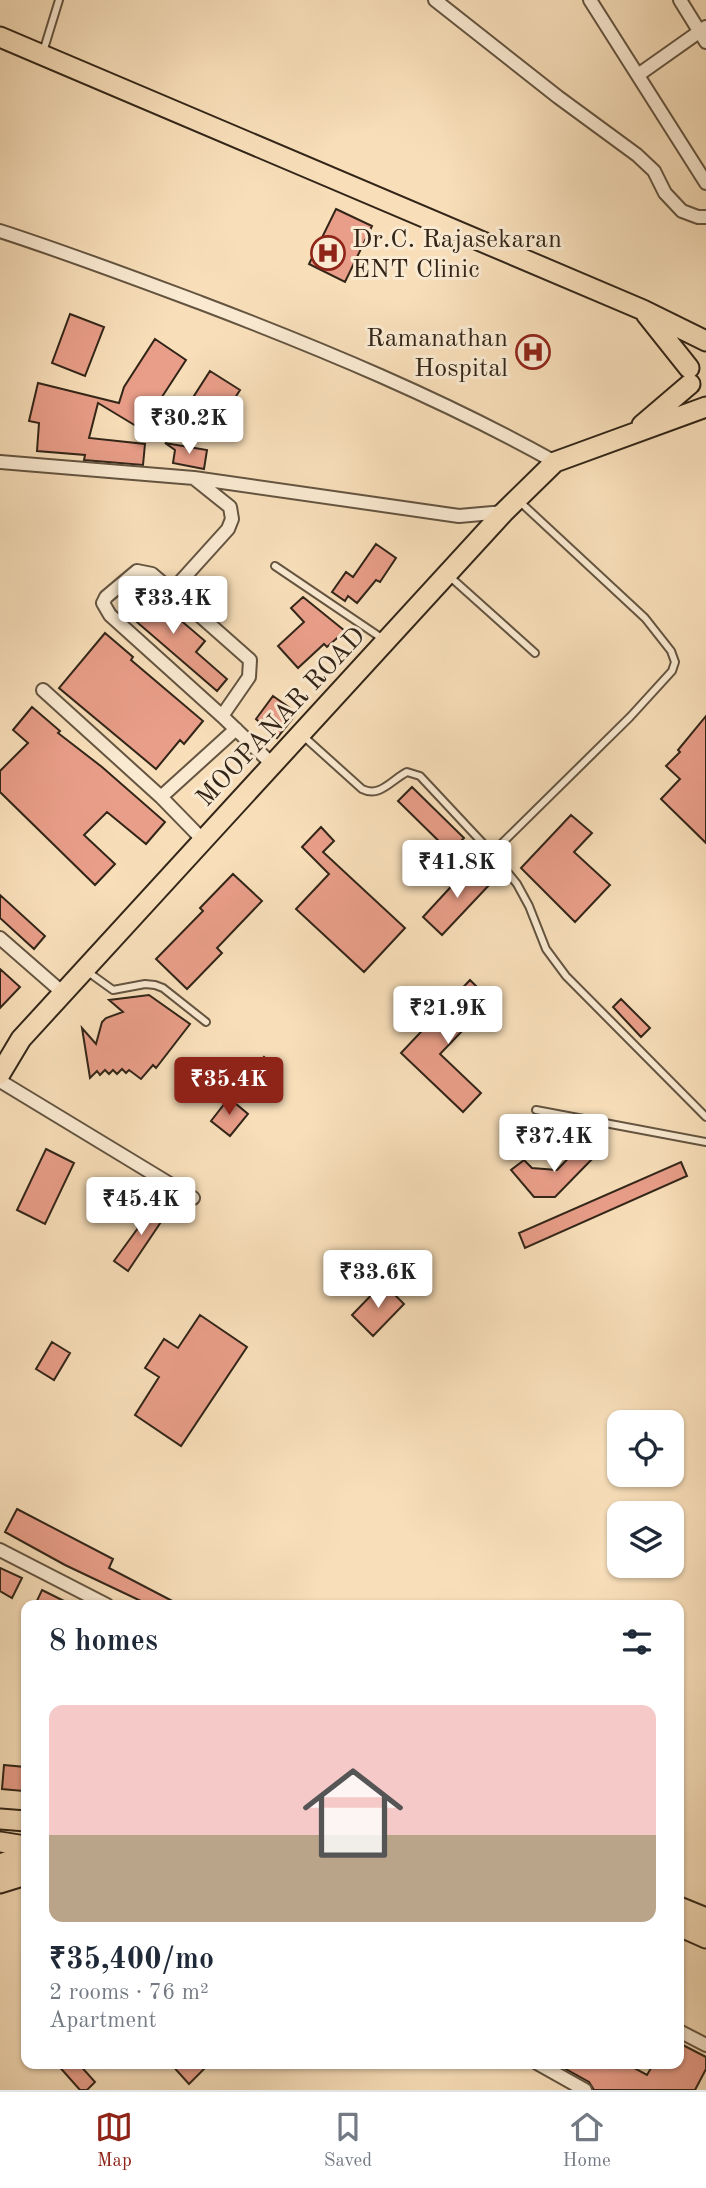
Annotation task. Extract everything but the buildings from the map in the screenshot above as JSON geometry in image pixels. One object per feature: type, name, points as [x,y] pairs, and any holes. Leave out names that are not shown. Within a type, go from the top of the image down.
[{"type":"main road","points":[[0,37],[643,310],[706,341]]},
{"type":"main road","points":[[643,310],[689,376],[693,392],[706,404]]},
{"type":"main road","name":"MOOPANAR ROAD","points":[[631,435],[689,376],[698,355],[706,350]]},
{"type":"main road","name":"MOOPANAR ROAD","points":[[0,1074],[20,1039],[447,573],[555,461],[631,435],[706,404]]},
{"type":"main road","points":[[0,1819],[21,1821]]},
{"type":"main road","points":[[0,1842],[21,1847]]},
{"type":"main road","points":[[0,1864],[21,1851]]},
{"type":"main road","points":[[0,1882],[21,1876]]},
{"type":"main road","points":[[684,1909],[706,1919]]},
{"type":"main road","points":[[684,1928],[706,1938]]},
{"type":"street","points":[[590,0],[706,183]]},
{"type":"street","points":[[638,75],[704,33],[680,0]]},
{"type":"street","points":[[438,1],[637,155],[654,171],[665,192],[681,211],[706,217]]},
{"type":"street","points":[[0,231],[71,254],[313,345],[503,432],[555,461]]},
{"type":"street","points":[[0,462],[194,478],[459,516],[510,506]]},
{"type":"street","points":[[172,591],[228,528],[232,519],[230,507],[194,478]]},
{"type":"street","points":[[222,716],[248,677],[250,660],[152,573],[137,571],[106,597],[103,603],[110,615],[272,764]]},
{"type":"street","points":[[43,690],[161,797],[202,839]]},
{"type":"street","points":[[161,797],[236,729]]},
{"type":"street","points":[[0,938],[63,993]]},
{"type":"street","points":[[0,1081],[193,1198]]},
{"type":"street","points":[[0,1550],[97,1600]]},
{"type":"street","points":[[684,2034],[706,2045]]},
{"type":"street","points":[[548,2069],[585,2090]]},
{"type":"lane","points":[[42,55],[59,0]]},
{"type":"lane","points":[[492,853],[630,717],[673,671],[675,662],[671,651],[645,618],[510,506]]},
{"type":"lane","points":[[275,566],[386,640]]},
{"type":"lane","points":[[447,573],[536,653]]},
{"type":"lane","points":[[300,733],[369,793],[377,792],[407,772],[420,776],[492,853],[517,884],[530,906],[547,949],[566,976],[706,1116]]},
{"type":"lane","points":[[85,969],[113,990],[145,984],[163,988],[206,1023]]},
{"type":"lane","points":[[536,1110],[706,1142]]},
{"type":"place","name":"Dr.C. Rajasekaran ENT Clinic","points":[[328,253]]},
{"type":"place","name":"Ramanathan Hospital","points":[[533,352]]}]
